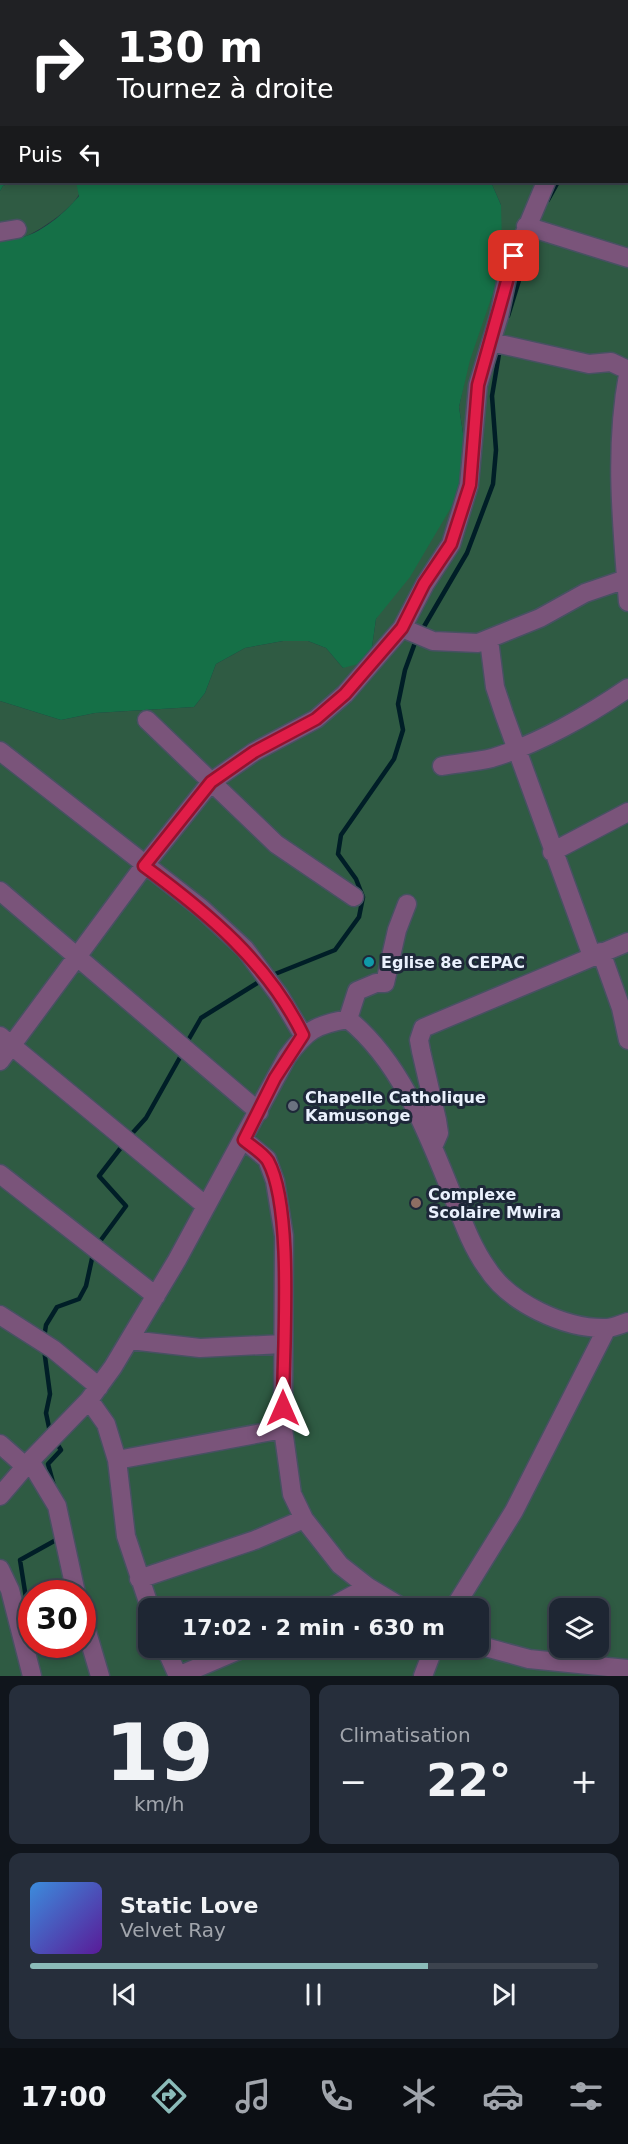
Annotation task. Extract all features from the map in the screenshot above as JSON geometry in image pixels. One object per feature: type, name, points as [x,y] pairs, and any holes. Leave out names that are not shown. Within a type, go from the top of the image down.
[{"type":"street","points":[[0,1061],[5,1041],[78,958],[144,866],[211,782],[254,752],[316,719],[345,694],[402,628],[424,584],[451,544],[470,485],[478,385],[508,273],[546,183]]},
{"type":"street","points":[[526,226],[628,258]]},
{"type":"street","points":[[491,342],[590,364],[611,362],[628,370]]},
{"type":"street","points":[[628,375],[621,412],[628,602]]},
{"type":"street","points":[[402,628],[433,641],[461,644],[489,640],[540,618],[585,593],[626,579]]},
{"type":"street","points":[[489,640],[495,687],[552,852],[621,1008],[628,1040]]},
{"type":"street","points":[[442,766],[491,758],[516,748],[596,710],[628,688]]},
{"type":"street","points":[[147,720],[276,844],[354,897]]},
{"type":"street","points":[[0,751],[69,802],[144,866],[201,908],[245,949],[279,994],[303,1035]]},
{"type":"street","points":[[552,852],[628,812]]},
{"type":"street","points":[[0,891],[259,1112]]},
{"type":"street","points":[[348,1019],[357,991],[376,983],[385,983],[397,930],[407,904]]},
{"type":"street","points":[[433,1147],[439,1133],[420,1051],[419,1040],[423,1028],[628,942]]},
{"type":"street","points":[[0,1496],[27,1463],[94,1393],[130,1340],[244,1140],[275,1078],[303,1035],[325,1023],[348,1019]]},
{"type":"street","points":[[348,1019],[379,1047],[390,1063],[433,1147],[468,1233],[487,1270],[507,1289],[550,1315],[578,1324],[607,1328],[628,1322]]},
{"type":"street","points":[[5,1041],[206,1206]]},
{"type":"street","points":[[244,1140],[267,1159],[275,1181],[284,1236],[283,1429],[292,1494],[304,1519],[340,1565],[386,1598]]},
{"type":"street","points":[[0,1174],[156,1296]]},
{"type":"street","points":[[0,1315],[53,1348],[94,1393],[117,1460],[126,1536],[146,1598]]},
{"type":"street","points":[[460,1598],[514,1511],[607,1328]]},
{"type":"street","points":[[130,1340],[200,1348],[284,1344]]},
{"type":"street","points":[[117,1460],[283,1429]]},
{"type":"street","points":[[0,1444],[27,1463],[57,1506],[73,1580]]},
{"type":"street","points":[[139,1579],[255,1540],[304,1519]]},
{"type":"street","points":[[0,1569],[10,1590],[32,1676]]},
{"type":"street","points":[[348,1598],[368,1587]]},
{"type":"street","points":[[489,1650],[531,1667],[628,1669]]},
{"type":"street","points":[[95,1658],[100,1676]]},
{"type":"street","points":[[170,1658],[178,1676],[220,1658]]},
{"type":"street","points":[[423,1676],[430,1658]]},
{"type":"green space","points":[[0,183],[9,183],[3,186],[0,191]]},
{"type":"green space","points":[[9,183],[76,183],[80,192],[70,206],[52,221],[22,238],[9,240],[0,238],[0,191]]},
{"type":"green space","points":[[76,183],[491,183],[501,205],[502,245],[494,290],[470,360],[459,407],[466,453],[459,494],[410,577],[376,619],[372,647],[362,663],[343,668],[326,648],[308,641],[283,641],[245,648],[216,664],[205,693],[194,707],[95,713],[61,720],[0,701],[0,238],[22,237],[44,228],[79,196]]},
{"type":"green space","points":[[491,183],[628,183],[628,1676],[0,1676],[0,701],[61,720],[95,713],[194,707],[205,693],[216,664],[245,648],[283,641],[308,641],[326,648],[343,668],[372,647],[376,619],[466,453],[459,407],[501,205]]},
{"type":"waterway","points":[[548,200],[557,183]]},
{"type":"waterway","points":[[508,316],[532,238]]},
{"type":"waterway","points":[[422,630],[467,553],[493,484],[496,450],[492,396],[500,348]]},
{"type":"waterway","points":[[270,976],[335,950],[359,917],[363,897],[356,879],[338,854],[341,835],[394,759],[403,730],[398,704],[405,670],[416,640]]},
{"type":"waterway","points":[[186,1044],[201,1018],[262,980]]},
{"type":"waterway","points":[[128,1138],[146,1118],[183,1052]]},
{"type":"waterway","points":[[98,1244],[126,1206],[99,1176],[123,1145]]},
{"type":"waterway","points":[[44,1338],[46,1325],[57,1307],[79,1299],[86,1286],[93,1254]]},
{"type":"waterway","points":[[44,1349],[50,1394],[46,1413],[50,1432]]},
{"type":"waterway","points":[[54,1486],[48,1464],[61,1450],[56,1442]]},
{"type":"waterway","points":[[23,1580],[20,1560],[56,1540],[56,1536]]},
{"type":"place","name":"Eglise 8e CEPAC","points":[[369,962]]},
{"type":"place","name":"Chapelle Catholique Kamusonge","points":[[293,1106]]},
{"type":"place","name":"Complexe Scolaire Mwira","points":[[416,1203]]},
{"type":"route","points":[[283,1408],[284,1236],[275,1181],[267,1159],[244,1140],[275,1078],[303,1035],[294,1016],[245,949],[201,908],[144,866],[211,782],[254,752],[316,719],[345,694],[402,628],[424,584],[451,544],[470,485],[478,385],[514,256]]}]
